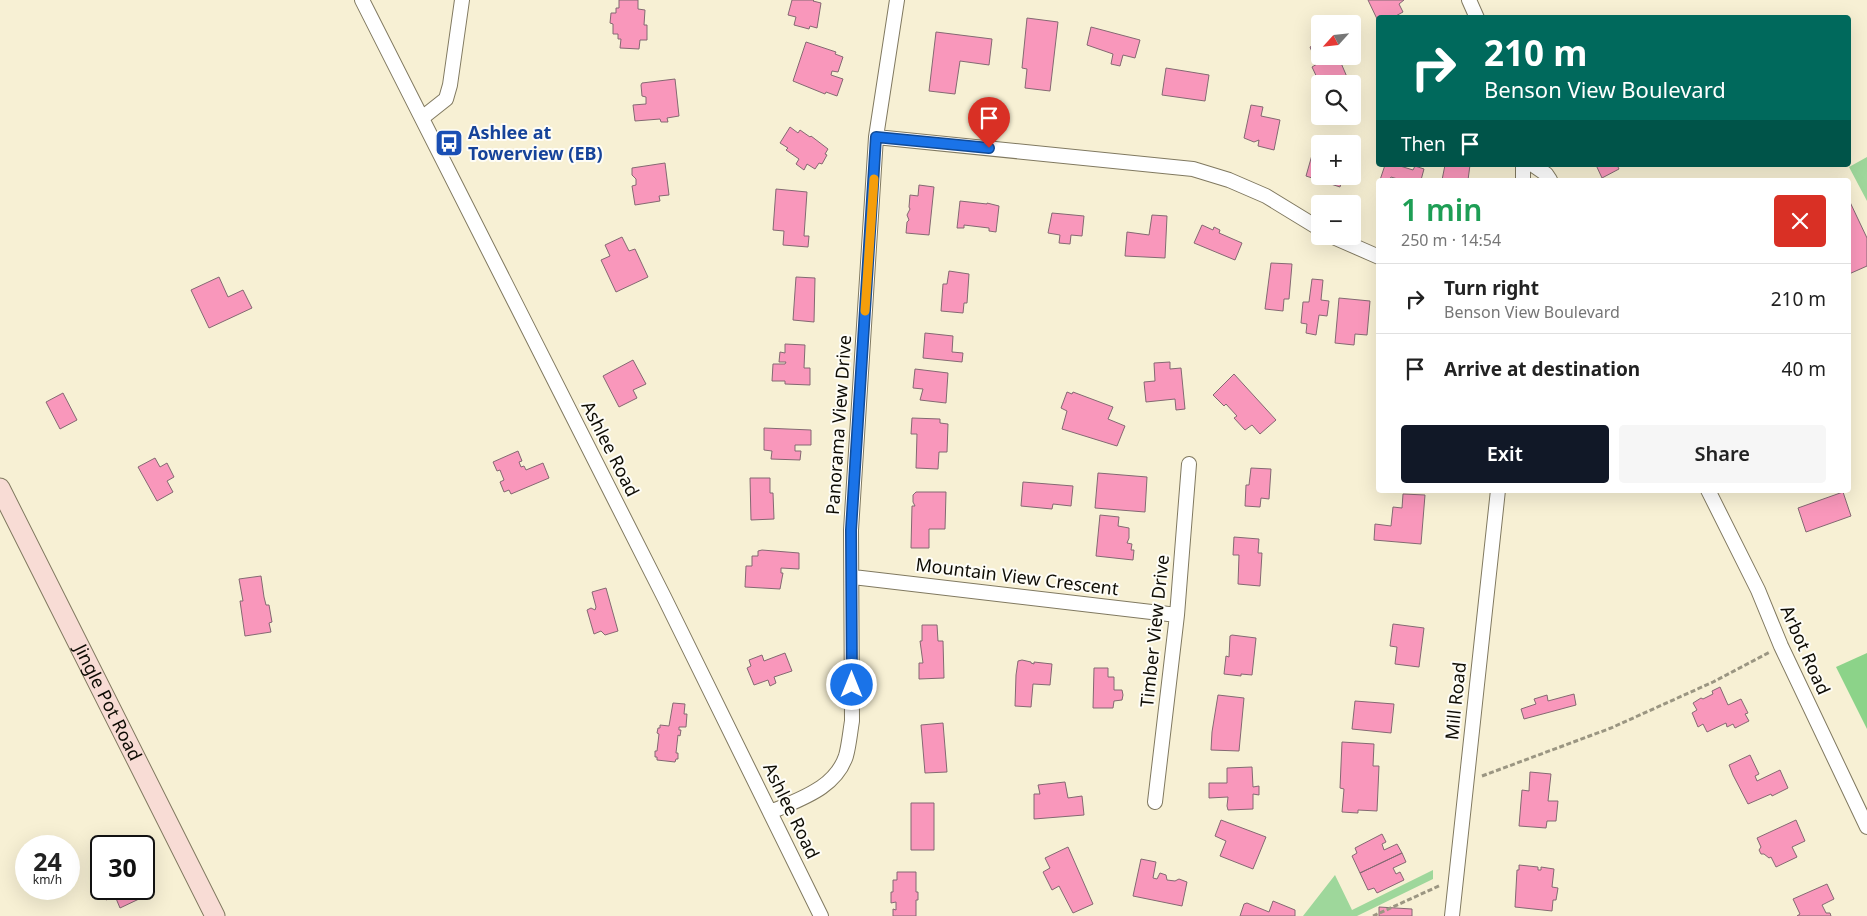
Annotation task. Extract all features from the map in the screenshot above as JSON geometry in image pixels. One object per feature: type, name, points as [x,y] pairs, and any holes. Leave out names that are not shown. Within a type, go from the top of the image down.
[{"type":"street","name":"Ashlee Road","points":[[362,0],[664,597],[821,916]]},
{"type":"street","points":[[422,118],[446,99],[450,85],[462,0]]},
{"type":"street","name":"Panorama View Drive","points":[[771,812],[818,790],[834,778],[845,758],[852,721],[853,577],[851,530],[876,137],[897,0]]},
{"type":"street","points":[[1470,0],[1476,15]]},
{"type":"street","points":[[876,137],[1193,169],[1229,180],[1266,196],[1311,224]]},
{"type":"street","points":[[1536,167],[1549,178]]},
{"type":"street","points":[[1352,245],[1376,256]]},
{"type":"street","name":"Timber View Drive","points":[[1155,802],[1177,615],[1189,464]]},
{"type":"street","name":"Jingle Pot Road","points":[[0,488],[215,916]]},
{"type":"street","name":"Mill Road","points":[[1452,916],[1498,493]]},
{"type":"street","name":"Arbot Road","points":[[1710,493],[1758,590],[1782,646],[1867,826]]},
{"type":"street","name":"Mountain View Crescent","points":[[853,577],[1177,615]]},
{"type":"path","points":[[1466,782],[1612,728],[1713,682],[1782,646]]},
{"type":"path","points":[[1373,916],[1456,878]]},
{"type":"green space","points":[[1867,157],[1867,201],[1849,167]]},
{"type":"green space","points":[[1867,653],[1867,729],[1836,667]]},
{"type":"green space","points":[[1433,870],[1433,879],[1357,916],[1303,916],[1335,875],[1352,910]]},
{"type":"building","points":[[619,0],[638,0],[638,9],[645,10],[644,25],[647,25],[647,40],[640,40],[639,49],[620,48],[621,39],[618,39],[618,34],[613,34],[613,24],[610,23],[611,13],[616,13],[616,8],[619,8]]},
{"type":"building","points":[[792,0],[814,0],[821,3],[817,28],[810,26],[809,29],[794,25],[796,17],[788,15]]},
{"type":"building","points":[[1368,0],[1404,0],[1399,4],[1403,12],[1398,15],[1376,15],[1376,17]]},
{"type":"building","points":[[1027,18],[1058,22],[1050,91],[1025,88],[1027,69],[1022,68]]},
{"type":"building","points":[[1091,27],[1140,40],[1135,58],[1123,55],[1120,66],[1111,64],[1113,54],[1087,45]]},
{"type":"building","points":[[936,32],[992,39],[989,65],[960,61],[955,94],[929,91]]},
{"type":"building","points":[[806,42],[836,52],[835,54],[843,57],[838,72],[832,71],[831,75],[843,79],[837,96],[826,92],[825,94],[793,81]]},
{"type":"building","points":[[1315,65],[1342,65],[1346,75],[1316,75],[1312,67]]},
{"type":"building","points":[[1166,68],[1209,75],[1205,101],[1162,95]]},
{"type":"building","points":[[675,79],[679,116],[667,118],[668,122],[661,122],[660,119],[635,121],[633,105],[646,104],[646,97],[642,96],[642,83]]},
{"type":"building","points":[[1251,105],[1263,107],[1261,116],[1280,120],[1274,150],[1258,146],[1259,140],[1254,142],[1244,138]]},
{"type":"building","points":[[790,127],[798,133],[800,130],[811,136],[828,149],[822,164],[819,163],[815,169],[807,164],[804,170],[796,164],[799,159],[780,143]]},
{"type":"building","points":[[1311,158],[1311,178],[1306,176]]},
{"type":"building","points":[[665,163],[669,195],[659,196],[660,201],[635,205],[632,186],[636,185],[636,179],[632,175],[632,168]]},
{"type":"building","points":[[1384,167],[1403,167],[1413,170],[1414,167],[1418,167],[1424,169],[1422,178],[1381,178]]},
{"type":"building","points":[[1445,167],[1470,167],[1468,178],[1442,178]]},
{"type":"building","points":[[1597,167],[1618,167],[1619,169],[1602,178]]},
{"type":"building","points":[[919,185],[934,187],[929,235],[906,233],[909,220],[907,215],[910,209],[910,195],[918,196]]},
{"type":"building","points":[[776,189],[807,192],[804,236],[809,236],[808,247],[783,245],[784,231],[773,230]]},
{"type":"building","points":[[960,201],[999,206],[996,232],[989,231],[989,228],[964,225],[964,228],[957,228]]},
{"type":"building","points":[[1851,204],[1867,238],[1867,266],[1851,273]]},
{"type":"building","points":[[1052,213],[1084,216],[1082,236],[1071,235],[1070,244],[1059,243],[1060,235],[1048,233]]},
{"type":"building","points":[[1152,215],[1167,216],[1165,258],[1125,256],[1127,232],[1149,235]]},
{"type":"building","points":[[1202,225],[1213,230],[1214,227],[1220,230],[1219,233],[1242,243],[1235,260],[1194,243]]},
{"type":"building","points":[[622,237],[629,251],[635,249],[648,277],[616,292],[601,260],[610,256],[605,245]]},
{"type":"building","points":[[1271,263],[1292,264],[1289,299],[1284,299],[1283,311],[1265,309]]},
{"type":"building","points":[[949,271],[969,274],[967,303],[964,303],[963,313],[941,311],[943,284],[947,284]]},
{"type":"building","points":[[219,277],[228,297],[243,290],[252,308],[209,328],[191,290]]},
{"type":"building","points":[[796,277],[815,278],[814,322],[793,320]]},
{"type":"building","points":[[1312,279],[1323,280],[1321,300],[1329,301],[1327,316],[1319,315],[1316,335],[1306,333],[1307,324],[1301,323],[1303,302],[1309,302]]},
{"type":"building","points":[[1339,298],[1370,301],[1367,335],[1355,334],[1354,345],[1335,343]]},
{"type":"building","points":[[925,333],[953,336],[952,352],[963,353],[962,362],[923,358]]},
{"type":"building","points":[[785,344],[805,345],[804,368],[810,368],[810,385],[785,384],[785,381],[772,381],[773,364],[785,364],[786,362],[779,362],[780,352],[785,353]]},
{"type":"building","points":[[633,360],[646,384],[633,390],[637,398],[619,407],[603,376]]},
{"type":"building","points":[[1170,362],[1170,369],[1181,368],[1185,409],[1176,410],[1175,399],[1146,402],[1144,382],[1155,381],[1154,363]]},
{"type":"building","points":[[915,369],[948,373],[946,403],[920,400],[923,389],[913,388]]},
{"type":"building","points":[[1234,374],[1276,420],[1260,434],[1252,425],[1245,430],[1234,418],[1237,416],[1226,404],[1224,406],[1213,395]]},
{"type":"building","points":[[1067,392],[1072,394],[1073,392],[1113,407],[1108,419],[1125,426],[1117,446],[1062,429],[1067,411],[1061,408]]},
{"type":"building","points":[[63,393],[77,420],[60,429],[46,402]]},
{"type":"building","points":[[912,418],[940,419],[940,423],[948,424],[947,452],[939,452],[938,469],[916,468],[917,434],[911,434]]},
{"type":"building","points":[[764,428],[811,430],[811,445],[795,445],[795,451],[801,451],[800,460],[771,459],[772,451],[764,450]]},
{"type":"building","points":[[518,451],[522,461],[519,462],[521,467],[524,466],[526,470],[543,463],[549,478],[511,494],[509,490],[504,492],[500,482],[504,480],[500,470],[497,471],[493,462]]},
{"type":"building","points":[[155,458],[160,467],[167,463],[174,477],[167,481],[173,492],[157,501],[138,467]]},
{"type":"building","points":[[1251,468],[1271,469],[1269,499],[1261,498],[1260,507],[1245,506],[1246,485],[1249,485]]},
{"type":"building","points":[[1098,473],[1147,477],[1145,512],[1095,508]]},
{"type":"building","points":[[750,478],[770,478],[770,493],[773,493],[774,519],[751,520]]},
{"type":"building","points":[[1023,482],[1073,486],[1071,506],[1053,504],[1052,509],[1021,506]]},
{"type":"building","points":[[916,492],[946,492],[945,529],[929,529],[929,548],[911,548],[912,506],[915,506],[913,495]]},
{"type":"building","points":[[1843,493],[1851,516],[1806,532],[1798,508]]},
{"type":"building","points":[[1403,494],[1425,495],[1421,544],[1374,540],[1375,524],[1391,526],[1393,507],[1402,508]]},
{"type":"building","points":[[1100,515],[1119,517],[1118,526],[1129,528],[1127,543],[1132,544],[1131,550],[1134,550],[1133,560],[1096,556]]},
{"type":"building","points":[[1234,537],[1259,539],[1258,553],[1262,553],[1260,586],[1238,584],[1239,555],[1233,555]]},
{"type":"building","points":[[758,551],[799,553],[799,569],[781,568],[781,573],[783,573],[780,589],[745,587],[746,566],[752,566],[752,556],[758,556]]},
{"type":"building","points":[[261,576],[266,605],[269,605],[272,622],[269,623],[271,632],[245,636],[240,601],[243,601],[239,579]]},
{"type":"building","points":[[606,588],[618,631],[605,635],[601,631],[594,634],[587,610],[591,608],[595,610],[596,607],[592,592]]},
{"type":"building","points":[[1393,624],[1424,628],[1419,667],[1395,664],[1397,647],[1390,646]]},
{"type":"building","points":[[922,625],[937,625],[938,641],[943,641],[944,678],[919,679],[919,663],[923,663],[920,641],[922,641]]},
{"type":"building","points":[[1230,636],[1256,638],[1252,675],[1224,674],[1226,656],[1229,657]]},
{"type":"building","points":[[785,653],[792,671],[774,677],[776,683],[770,686],[768,680],[754,685],[747,668],[751,666],[749,660],[762,655],[764,661]]},
{"type":"building","points":[[1022,660],[1034,664],[1034,662],[1052,664],[1050,685],[1033,684],[1031,707],[1015,706],[1018,661]]},
{"type":"building","points":[[1094,668],[1108,668],[1108,677],[1114,677],[1114,690],[1122,690],[1122,700],[1114,701],[1113,708],[1093,708]]},
{"type":"building","points":[[1720,687],[1728,705],[1741,699],[1748,713],[1745,714],[1749,721],[1735,728],[1733,724],[1727,727],[1726,723],[1707,732],[1703,724],[1698,727],[1692,713],[1697,710],[1693,703],[1713,694],[1712,691]]},
{"type":"building","points":[[1574,694],[1576,705],[1524,719],[1521,709],[1536,704],[1534,699],[1547,695],[1548,701]]},
{"type":"building","points":[[1218,695],[1244,698],[1239,751],[1211,750]]},
{"type":"building","points":[[1355,701],[1394,704],[1391,733],[1352,729]]},
{"type":"building","points":[[673,703],[685,704],[684,714],[687,714],[686,727],[679,727],[679,730],[681,730],[680,736],[678,735],[676,753],[678,753],[678,759],[675,762],[657,760],[655,751],[657,751],[658,728],[660,728],[660,725],[669,726]]},
{"type":"building","points":[[943,723],[947,772],[925,773],[921,725]]},
{"type":"building","points":[[1342,742],[1374,744],[1373,766],[1379,766],[1377,811],[1358,810],[1358,813],[1342,812],[1344,789],[1340,788]]},
{"type":"building","points":[[1750,755],[1759,774],[1755,776],[1757,781],[1780,770],[1788,788],[1748,804],[1729,765]]},
{"type":"building","points":[[1252,767],[1253,787],[1259,786],[1259,795],[1253,794],[1253,809],[1228,810],[1228,797],[1209,798],[1209,783],[1227,783],[1227,768]]},
{"type":"building","points":[[1530,772],[1551,774],[1548,801],[1558,801],[1556,821],[1547,821],[1546,828],[1519,826],[1522,790],[1529,791]]},
{"type":"building","points":[[1065,782],[1068,798],[1082,796],[1084,815],[1034,819],[1034,794],[1040,794],[1038,785]]},
{"type":"building","points":[[911,803],[934,803],[934,850],[911,850]]},
{"type":"building","points":[[1221,820],[1266,837],[1253,869],[1220,856],[1226,841],[1215,836]]},
{"type":"building","points":[[1796,820],[1805,841],[1792,847],[1797,857],[1776,867],[1771,857],[1769,858],[1761,854],[1759,850],[1761,847],[1757,838]]},
{"type":"building","points":[[1382,834],[1386,842],[1382,844],[1384,850],[1397,844],[1402,853],[1360,873],[1352,856],[1357,853],[1355,848]]},
{"type":"building","points":[[1068,847],[1093,904],[1073,913],[1059,886],[1052,890],[1043,872],[1050,868],[1045,858]]},
{"type":"building","points":[[1402,853],[1406,862],[1393,868],[1396,874],[1400,872],[1404,880],[1377,893],[1374,888],[1368,890],[1360,873]]},
{"type":"building","points":[[1141,859],[1156,862],[1153,878],[1157,879],[1160,873],[1166,875],[1167,880],[1175,881],[1179,879],[1187,882],[1182,906],[1133,896]]},
{"type":"building","points":[[1519,865],[1538,867],[1538,870],[1541,870],[1541,867],[1554,869],[1552,887],[1558,888],[1556,900],[1553,900],[1552,911],[1515,907],[1517,870],[1519,870]]},
{"type":"building","points":[[897,872],[916,872],[918,900],[916,900],[916,916],[893,916],[893,909],[896,910],[896,902],[891,903],[891,892],[893,892],[893,880],[897,880]]},
{"type":"building","points":[[1827,884],[1834,899],[1822,905],[1826,913],[1830,913],[1831,916],[1797,916],[1800,914],[1793,899]]},
{"type":"building","points":[[117,900],[137,900],[120,908]]},
{"type":"building","points":[[1273,901],[1295,910],[1295,916],[1240,916],[1244,904],[1247,903],[1269,912]]},
{"type":"building","points":[[1379,907],[1412,909],[1412,916],[1379,916]]},
{"type":"slow traffic","points":[[865,311],[874,179]]},
{"type":"place","name":"Ashlee at Towerview (EB)","points":[[449,143]]},
{"type":"route","points":[[852,685],[853,577],[851,530],[876,137],[989,148]]}]
